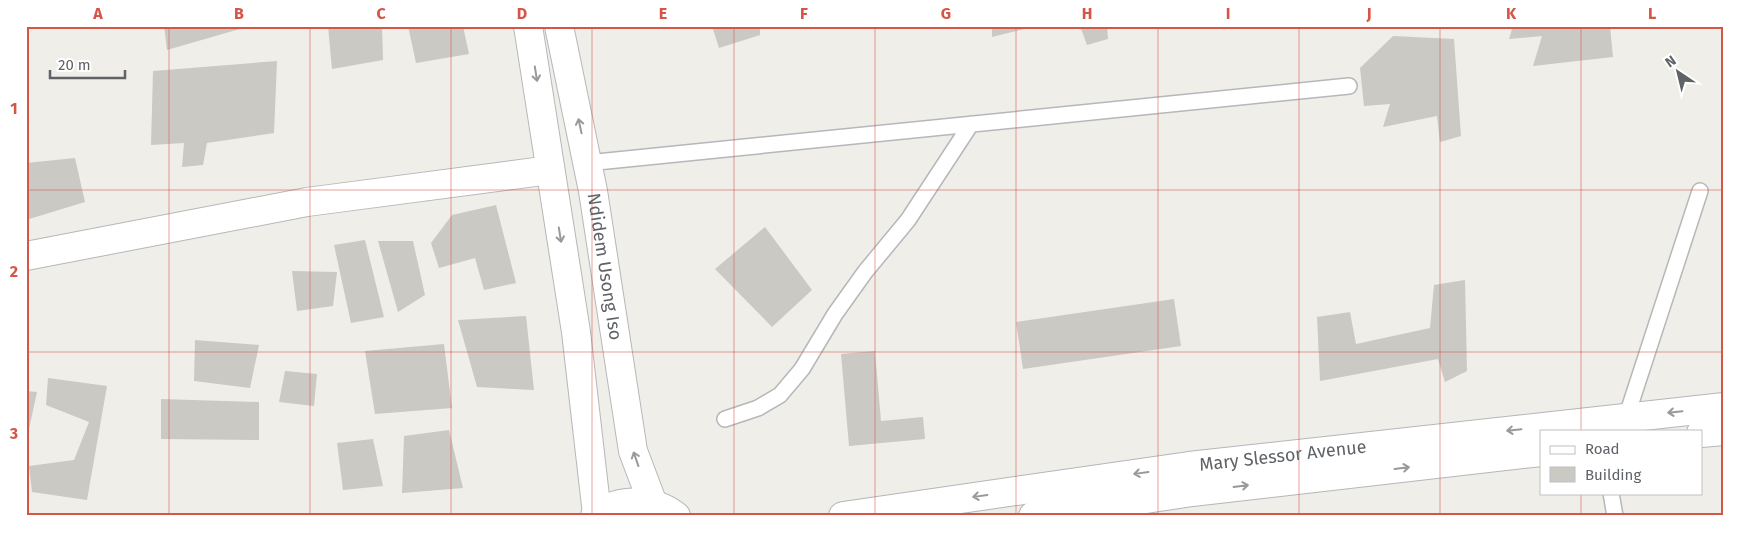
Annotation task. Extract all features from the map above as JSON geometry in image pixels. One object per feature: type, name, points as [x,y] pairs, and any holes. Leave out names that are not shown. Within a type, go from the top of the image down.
[{"type":"street","points":[[528,26],[576,332],[596,515],[615,505],[634,502],[665,510]]},
{"type":"street","name":"Ndidem Usong Iso","points":[[559,26],[587,163],[633,451],[665,510]]},
{"type":"street","points":[[26,256],[307,202],[550,170]]},
{"type":"street","name":"Mary Slessor Avenue","points":[[843,516],[1189,466],[1724,406]]},
{"type":"street","points":[[1702,433],[1724,431]]},
{"type":"street","name":"Mary Slessor Avenue","points":[[1033,516],[1192,492],[1540,452]]},
{"type":"lane","points":[[587,163],[1349,86]]},
{"type":"lane","points":[[724,419],[758,408],[780,395],[802,370],[834,314],[864,272],[908,220],[970,124]]},
{"type":"lane","points":[[1626,418],[1700,191]]},
{"type":"lane","points":[[1611,494],[1615,516]]},
{"type":"building","points":[[164,26],[243,26],[243,28],[167,50]]},
{"type":"building","points":[[328,26],[382,26],[383,60],[332,69]]},
{"type":"building","points":[[408,26],[463,26],[469,54],[416,63]]},
{"type":"building","points":[[712,26],[760,26],[760,35],[719,48]]},
{"type":"building","points":[[992,26],[1032,26],[1032,27],[992,37]]},
{"type":"building","points":[[1080,26],[1107,26],[1108,39],[1087,45]]},
{"type":"building","points":[[1513,26],[1610,26],[1613,57],[1533,66],[1542,36],[1509,39]]},
{"type":"building","points":[[1393,36],[1454,39],[1461,136],[1440,142],[1437,116],[1383,127],[1390,104],[1364,106],[1360,68]]},
{"type":"building","points":[[277,61],[274,133],[207,143],[203,165],[182,167],[184,143],[151,145],[153,71]]},
{"type":"building","points":[[75,158],[85,202],[26,220],[26,163]]},
{"type":"building","points":[[496,205],[516,283],[484,290],[475,258],[439,268],[431,243],[452,215]]},
{"type":"building","points":[[765,227],[812,290],[772,327],[715,269]]},
{"type":"building","points":[[365,240],[384,317],[351,323],[334,245]]},
{"type":"building","points":[[378,241],[413,241],[425,295],[398,312]]},
{"type":"building","points":[[292,271],[337,272],[333,306],[297,311]]},
{"type":"building","points":[[1465,280],[1467,371],[1445,382],[1438,359],[1320,381],[1317,317],[1350,312],[1356,344],[1430,328],[1434,285]]},
{"type":"building","points":[[1174,299],[1181,346],[1023,369],[1016,322]]},
{"type":"building","points":[[526,316],[534,390],[477,387],[458,320]]},
{"type":"building","points":[[195,340],[259,345],[250,388],[194,381]]},
{"type":"building","points":[[444,344],[452,408],[375,414],[365,351]]},
{"type":"building","points":[[875,351],[881,421],[923,417],[925,439],[849,446],[841,354]]},
{"type":"building","points":[[285,371],[317,374],[314,406],[279,402]]},
{"type":"building","points":[[48,378],[107,386],[87,500],[32,492],[29,466],[74,460],[89,422],[46,405]]},
{"type":"building","points":[[26,391],[37,392],[27,438],[26,438]]},
{"type":"building","points":[[161,399],[259,402],[259,440],[161,439]]},
{"type":"building","points":[[449,430],[463,488],[402,493],[404,436]]},
{"type":"building","points":[[373,439],[383,486],[343,490],[337,443]]}]
